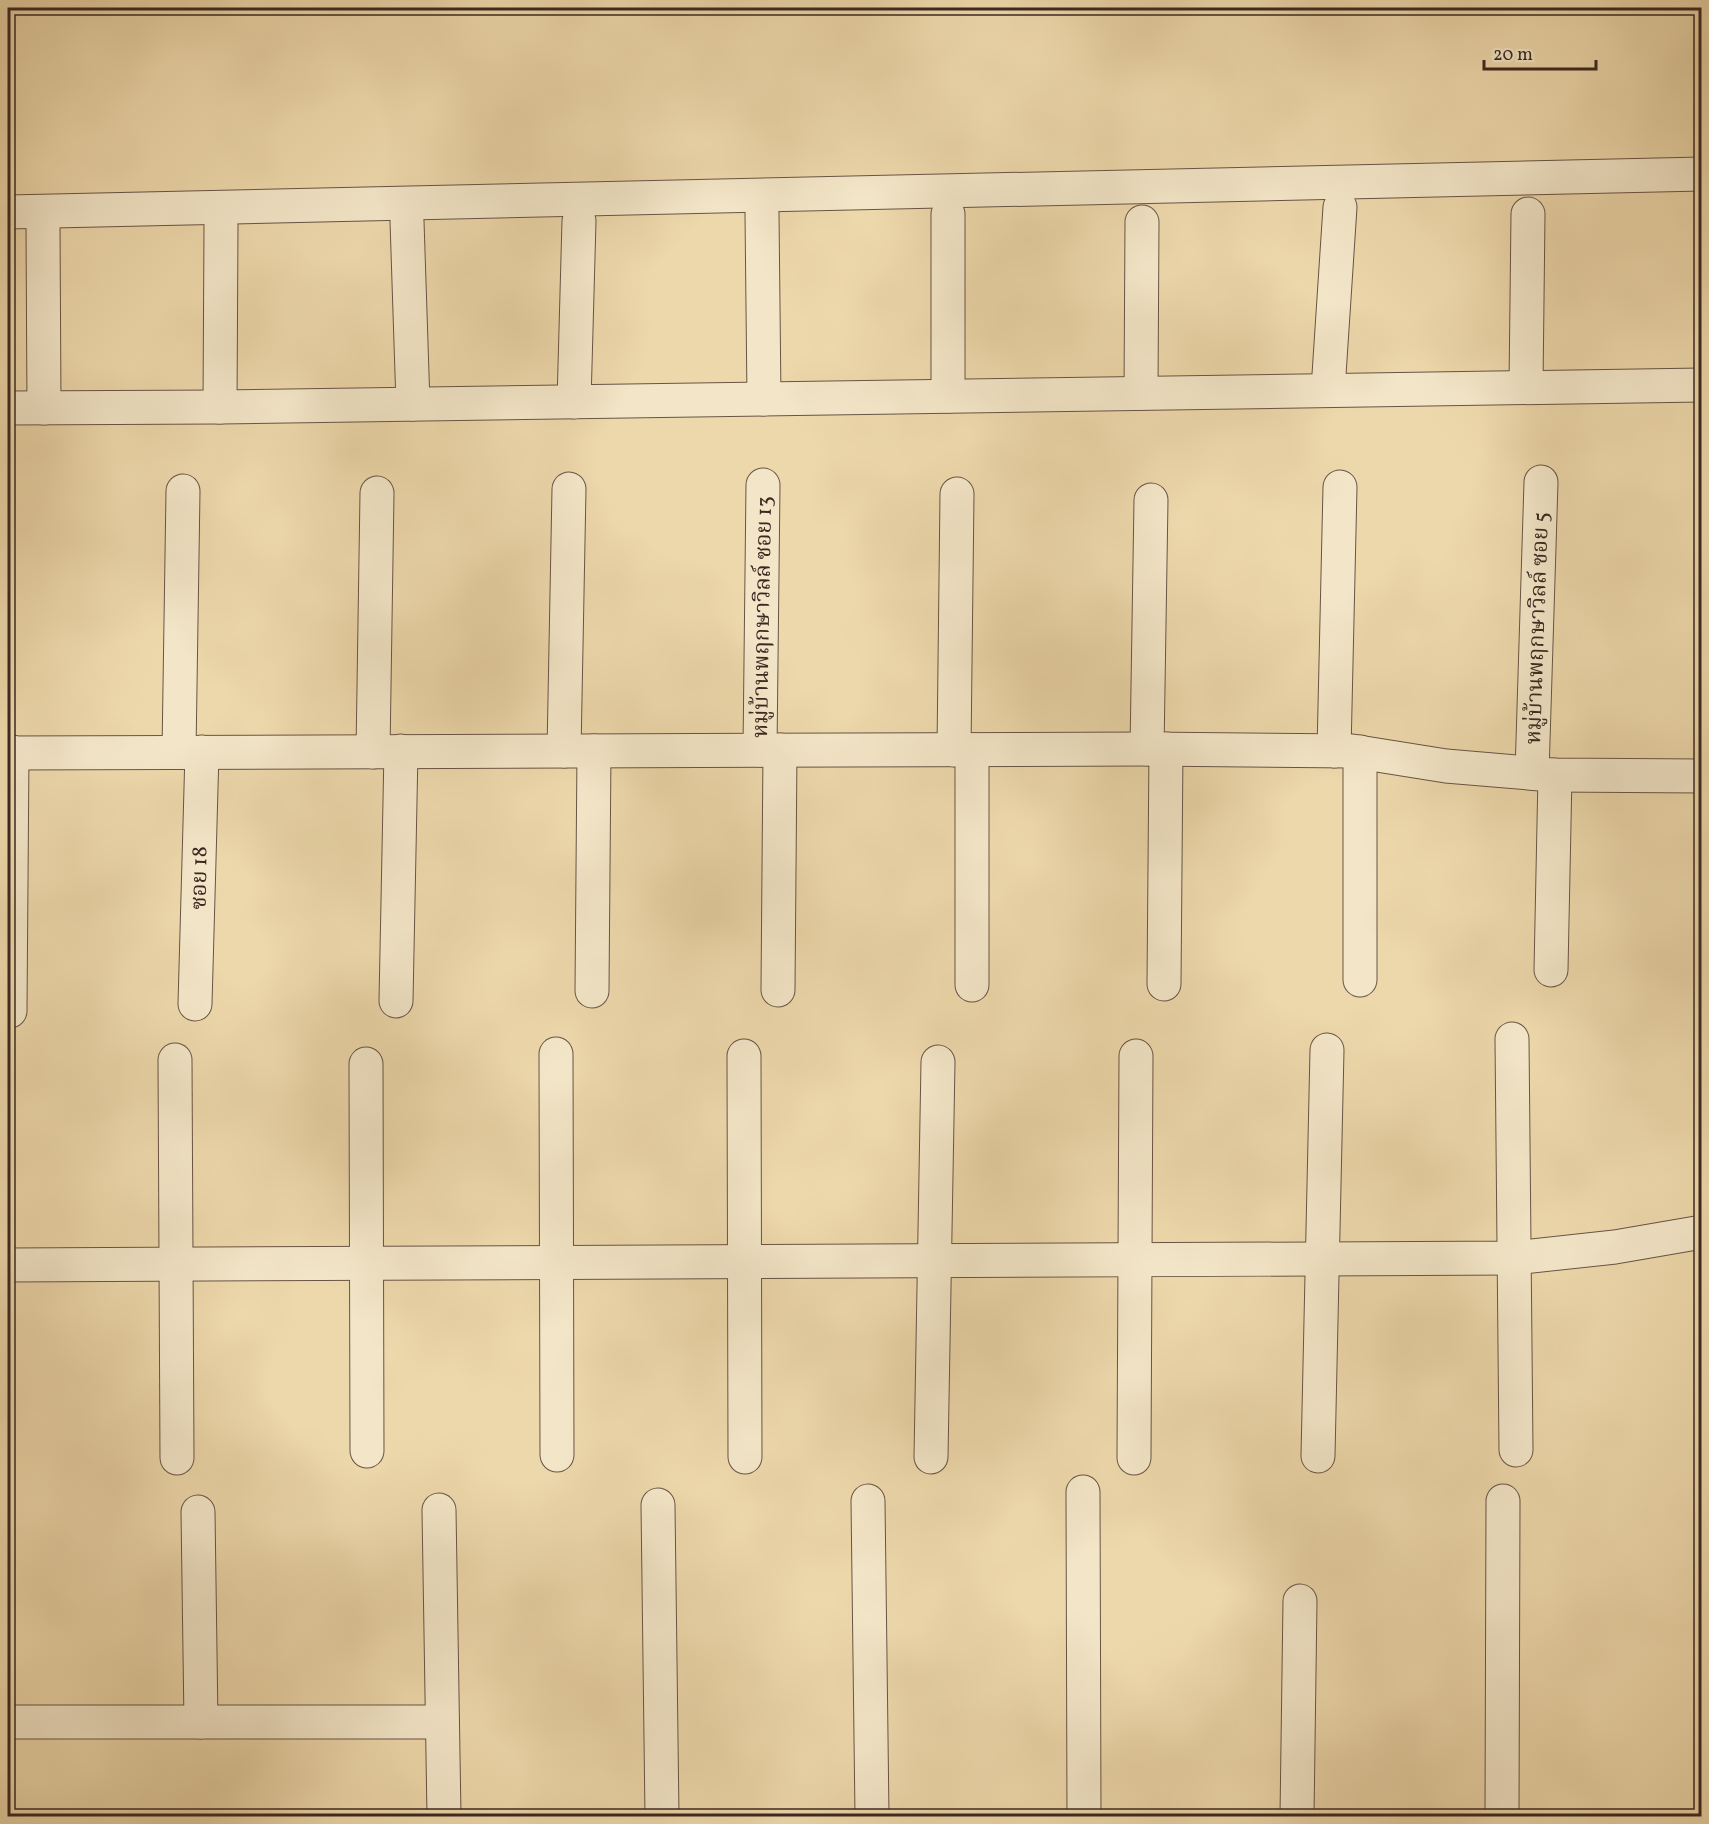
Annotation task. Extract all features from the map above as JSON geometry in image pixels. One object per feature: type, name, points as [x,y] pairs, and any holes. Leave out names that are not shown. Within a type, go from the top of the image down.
[{"type":"street","points":[[8,212],[1701,174]]},
{"type":"street","points":[[1328,390],[1340,207]]},
{"type":"street","points":[[762,213],[764,399]]},
{"type":"street","points":[[948,214],[948,396]]},
{"type":"street","points":[[1526,387],[1528,214]]},
{"type":"street","points":[[407,221],[413,404]]},
{"type":"street","points":[[574,402],[579,221]]},
{"type":"street","points":[[1141,393],[1142,222]]},
{"type":"street","points":[[220,407],[221,225]]},
{"type":"street","points":[[43,226],[44,408]]},
{"type":"street","points":[[8,408],[220,407],[1701,385]]},
{"type":"street","name":"หมู่บ้านพฤกษาวิลล์ ซอย 5","points":[[1541,482],[1544,774],[1551,970]]},
{"type":"street","name":"หมู่บ้านพฤกษาวิลล์ ซอย 13","points":[[763,485],[778,990]]},
{"type":"street","points":[[1340,487],[1347,752],[1360,980]]},
{"type":"street","points":[[569,489],[579,751],[592,991]]},
{"type":"street","name":"ซอย 18","points":[[183,490],[195,1004]]},
{"type":"street","points":[[378,493],[396,1001]]},
{"type":"street","points":[[957,494],[963,750],[972,985]]},
{"type":"street","points":[[1151,500],[1164,984]]},
{"type":"street","points":[[10,1011],[10,752],[1157,749],[1347,752],[1446,766],[1544,774],[1701,776]]},
{"type":"street","points":[[1512,1039],[1516,1450]]},
{"type":"street","points":[[1318,1456],[1327,1050]]},
{"type":"street","points":[[556,1054],[557,1455]]},
{"type":"street","points":[[744,1056],[745,1457]]},
{"type":"street","points":[[1134,1458],[1136,1056]]},
{"type":"street","points":[[175,1060],[177,1458]]},
{"type":"street","points":[[931,1457],[938,1062]]},
{"type":"street","points":[[366,1064],[367,1451]]},
{"type":"street","points":[[8,1266],[1514,1258],[1615,1247],[1701,1232]]},
{"type":"street","points":[[1083,1492],[1084,1816]]},
{"type":"street","points":[[868,1500],[872,1816]]},
{"type":"street","points":[[1502,1816],[1503,1501]]},
{"type":"street","points":[[658,1505],[662,1816]]},
{"type":"street","points":[[439,1510],[444,1816]]},
{"type":"street","points":[[198,1512],[201,1722]]},
{"type":"street","points":[[1297,1816],[1300,1601]]},
{"type":"street","points":[[8,1722],[442,1722]]}]
